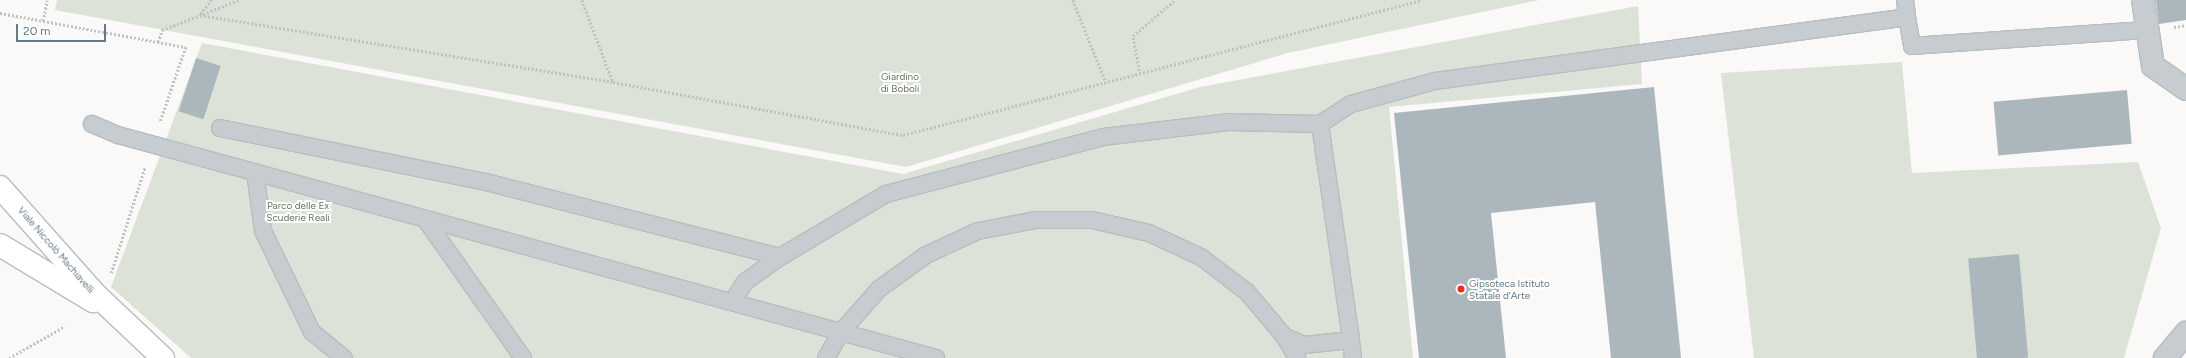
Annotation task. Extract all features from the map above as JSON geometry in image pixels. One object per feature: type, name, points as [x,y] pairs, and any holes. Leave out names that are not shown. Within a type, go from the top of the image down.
[{"type":"main road","name":"Viale Niccolò Machiavelli","points":[[0,187],[112,312],[162,358]]},
{"type":"main road","name":"Viale Niccolò Machiavelli","points":[[0,245],[112,312]]},
{"type":"street","points":[[2143,0],[2153,66],[2186,89]]},
{"type":"street","points":[[2164,358],[2186,333]]},
{"type":"lane","points":[[1905,0],[1912,46],[2148,30]]},
{"type":"lane","points":[[732,302],[745,282],[780,257],[886,194],[1103,137],[1228,122],[1320,124],[1351,104],[1435,81],[1908,17]]},
{"type":"lane","points":[[92,124],[152,144],[936,358]]},
{"type":"lane","points":[[1320,124],[1353,358]]},
{"type":"lane","points":[[220,128],[486,182],[780,257]]},
{"type":"lane","points":[[255,172],[263,231],[312,332],[344,358]]},
{"type":"lane","points":[[425,218],[523,358]]},
{"type":"lane","points":[[826,358],[841,332],[879,289],[926,255],[978,231],[1035,220],[1092,220],[1149,233],[1201,257],[1246,292],[1284,336],[1297,358]]},
{"type":"lane","points":[[1284,336],[1304,345],[1351,340]]},
{"type":"path","points":[[43,21],[47,0]]},
{"type":"path","points":[[200,15],[212,0]]},
{"type":"path","points":[[158,42],[162,30],[239,0]]},
{"type":"path","points":[[582,0],[613,82]]},
{"type":"path","points":[[1073,0],[1104,80]]},
{"type":"path","points":[[1140,71],[1132,36],[1175,0]]},
{"type":"path","points":[[200,15],[613,82],[903,135],[1104,80],[1412,1],[1422,0]]},
{"type":"path","points":[[0,13],[186,47],[152,144],[111,275]]},
{"type":"path","points":[[9,358],[65,326]]},
{"type":"green space","name":"Giardino di Boboli","points":[[57,0],[1539,0],[1288,53],[906,167],[55,10]]},
{"type":"green space","name":"Parco delle Ex Scuderie Reali","points":[[1638,6],[1642,84],[1389,107],[1413,358],[191,358],[111,287],[202,43],[903,174],[1200,87]]},
{"type":"green space","points":[[1902,62],[1912,173],[2138,162],[2161,228],[2124,358],[1754,358],[1721,73]]},
{"type":"building","points":[[2156,0],[2186,0],[2186,20],[2159,24]]},
{"type":"building","points":[[196,58],[221,66],[203,119],[179,111]]},
{"type":"building","points":[[1654,87],[1681,358],[1611,358],[1595,202],[1491,213],[1506,358],[1419,358],[1394,113]]},
{"type":"building","points":[[2127,90],[2132,144],[1998,155],[1994,102]]},
{"type":"building","points":[[2019,254],[2028,358],[1977,358],[1968,258]]},
{"type":"place","name":"Gipsoteca Istituto Statale d'Arte","points":[[1461,289]]}]
